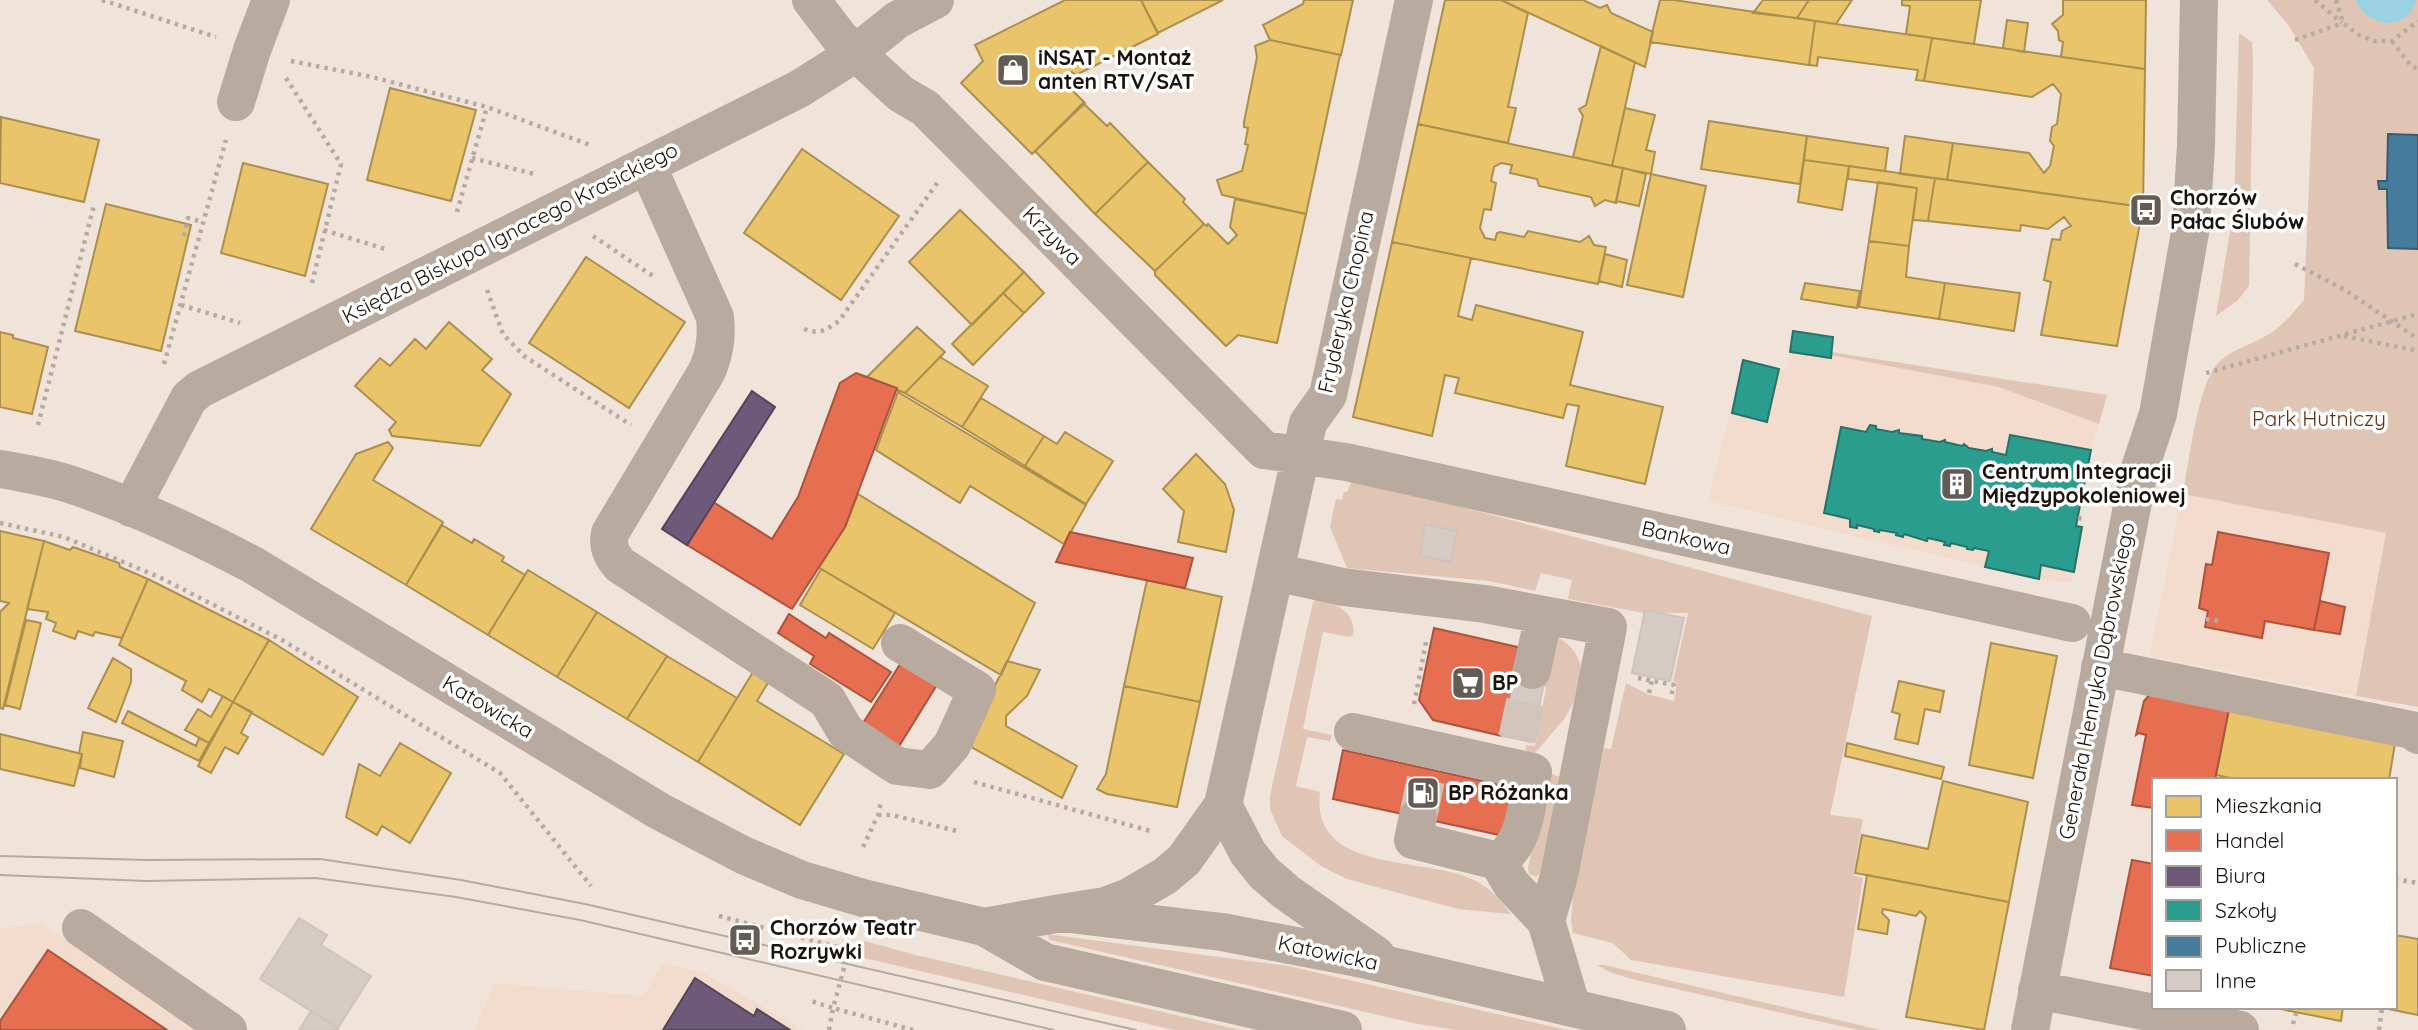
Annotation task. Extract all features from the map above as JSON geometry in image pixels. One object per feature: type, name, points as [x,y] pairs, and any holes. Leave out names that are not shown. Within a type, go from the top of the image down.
[{"type":"street","points":[[236,102],[262,53],[271,0]]},
{"type":"street","name":"Krzywa","points":[[811,0],[840,38],[901,94],[925,108],[1264,450],[1300,457]]},
{"type":"street","name":"Księdza Biskupa Ignacego Krasickiego","points":[[131,508],[180,415],[190,398],[200,389],[799,89],[856,53],[897,20],[935,0]]},
{"type":"street","name":"Fryderyka Chopina","points":[[1223,805],[1308,423],[1328,394],[1414,0]]},
{"type":"street","name":"Generała Henryka Dąbrowskiego","points":[[2030,1030],[2139,471],[2158,414],[2191,227],[2196,145],[2199,0]]},
{"type":"street","points":[[647,165],[715,317],[716,334],[714,353],[707,371],[610,533],[608,540],[611,554],[620,565],[827,699],[846,732],[897,766],[930,770],[951,745],[977,690],[900,643]]},
{"type":"street","name":"Bankowa","points":[[1300,457],[1346,462],[2072,623]]},
{"type":"street","name":"Katowicka","points":[[0,469],[67,483],[197,536],[282,581],[659,811],[743,855],[802,880],[984,927],[1045,962],[1343,1030]]},
{"type":"street","points":[[1275,572],[1343,587],[1485,604],[1608,627],[1559,876],[1546,921]]},
{"type":"street","points":[[1532,670],[1544,615]]},
{"type":"street","points":[[2100,667],[2416,731],[2418,735]]},
{"type":"street","points":[[1353,732],[1431,759],[1520,759],[1541,765],[1586,739]]},
{"type":"street","points":[[1418,817],[1413,840],[1498,861],[1507,856],[1519,839],[1520,759]]},
{"type":"street","points":[[1060,913],[1105,906],[1129,897],[1165,876],[1184,860],[1223,805],[1248,853],[1264,873],[1286,892],[1393,967]]},
{"type":"street","points":[[1498,861],[1511,884],[1546,921],[1572,1008]]},
{"type":"street","name":"Katowicka","points":[[984,927],[1060,913],[1222,932],[1290,944],[1667,1030]]},
{"type":"street","points":[[81,928],[228,1030]]},
{"type":"street","points":[[2037,990],[2240,1030]]},
{"type":"path","points":[[102,0],[262,53],[372,77],[486,107],[593,146]]},
{"type":"path","points":[[2315,0],[2357,34],[2374,41],[2392,41],[2418,21]]},
{"type":"path","points":[[2336,0],[2343,23]]},
{"type":"path","points":[[2295,40],[2343,23]]},
{"type":"path","points":[[2392,41],[2411,66],[2418,69]]},
{"type":"path","points":[[262,53],[341,164],[311,287]]},
{"type":"path","points":[[164,364],[236,102]]},
{"type":"path","points":[[457,212],[486,107]]},
{"type":"path","points":[[472,158],[534,174]]},
{"type":"path","points":[[804,329],[815,333],[826,330],[839,321],[940,178]]},
{"type":"path","points":[[37,425],[94,205]]},
{"type":"path","points":[[184,236],[188,218],[203,222]]},
{"type":"path","points":[[324,230],[385,249]]},
{"type":"path","points":[[2295,264],[2345,290],[2418,339]]},
{"type":"path","points":[[486,285],[503,334],[524,356],[662,446]]},
{"type":"path","points":[[181,305],[242,323]]},
{"type":"path","points":[[2195,376],[2418,314]]},
{"type":"path","points":[[2343,336],[2418,351]]},
{"type":"path","points":[[2078,517],[2086,519]]},
{"type":"path","points":[[0,523],[64,537],[161,578],[282,640],[500,773],[591,886]]},
{"type":"path","points":[[2207,619],[2219,621]]},
{"type":"path","points":[[1420,714],[1413,702],[1430,625]]},
{"type":"path","points":[[1629,677],[1674,685],[1671,696]]},
{"type":"path","points":[[1649,692],[1652,680]]},
{"type":"path","points":[[930,770],[1165,835]]},
{"type":"path","points":[[863,848],[878,815],[883,796]]},
{"type":"path","points":[[878,815],[892,815],[961,832]]},
{"type":"path","points":[[2397,879],[2418,883]]},
{"type":"path","points":[[719,916],[849,950],[829,1030]]},
{"type":"path","points":[[811,1001],[913,1030]]},
{"type":"path","points":[[2379,1030],[2382,1009]]},
{"type":"path","points":[[2293,1024],[2296,1013]]},
{"type":"shaded area","name":"Centrum Integracji Międzypokoleniowej","points":[[1790,352],[1830,358],[1831,352],[2107,395],[2091,447],[2076,525],[2082,527],[2071,583],[1985,567],[1708,501],[1743,360],[1786,371]]},
{"type":"shaded area","points":[[2183,494],[2386,533],[2356,696],[2149,656]]},
{"type":"shaded area","points":[[40,923],[201,1030],[0,1030],[0,929]]},
{"type":"shaded area","points":[[663,964],[702,972],[803,1030],[475,1030],[494,983],[644,996]]},
{"type":"green space","name":"Park Hutniczy","points":[[2267,0],[2418,0],[2418,707],[2356,696],[2386,533],[2183,494],[2200,403],[2213,370],[2226,356],[2276,329],[2304,300],[2314,68],[2289,26]]},
{"type":"green space","points":[[2239,33],[2252,42],[2253,59],[2249,286],[2238,300],[2216,316],[2234,207]]},
{"type":"green space","points":[[1831,352],[2107,395],[2099,424],[1999,387],[1831,355]]},
{"type":"green space","points":[[1353,478],[1872,616],[1830,815],[1863,819],[1853,875],[1863,878],[1844,997],[1631,960],[1613,943],[1573,933],[1573,893],[1604,748],[1611,749],[1626,683],[1647,694],[1674,701],[1677,683],[1673,681],[1688,613],[1644,613],[1568,599],[1572,580],[1541,573],[1535,591],[1489,581],[1347,568],[1330,527],[1336,499],[1342,500]]},
{"type":"green space","points":[[1317,600],[1344,610],[1351,620],[1353,635],[1350,637],[1323,632],[1303,729],[1332,735],[1330,741],[1307,737],[1296,786],[1320,792],[1322,819],[1333,838],[1352,850],[1376,858],[1455,873],[1476,881],[1491,891],[1511,914],[1458,909],[1347,879],[1321,866],[1282,836],[1270,809],[1270,796],[1313,602]]},
{"type":"green space","points":[[1556,637],[1572,649],[1581,667],[1574,701],[1565,718],[1535,753],[1526,752],[1526,745],[1535,746]]},
{"type":"green space","points":[[1552,774],[1559,777],[1541,872],[1536,877],[1529,874],[1528,868],[1547,777]]},
{"type":"green space","points":[[1047,934],[1288,966],[1567,1030],[1456,1030],[1418,1024],[1050,940]]},
{"type":"green space","points":[[864,941],[1241,1030],[1174,1030],[860,957]]},
{"type":"green space","points":[[1597,965],[1881,1030],[1858,1030],[1636,980]]},
{"type":"water","points":[[2355,0],[2417,0],[2405,18],[2387,23],[2369,16]]},
{"type":"building: Mieszkania","points":[[1065,0],[1141,0],[1158,34],[1076,75],[1072,72],[1062,80],[1085,103],[1032,154],[961,83],[983,61],[975,45]]},
{"type":"building: Mieszkania","points":[[1141,0],[1223,0],[1158,33]]},
{"type":"building: Mieszkania","points":[[1304,0],[1353,0],[1341,55],[1270,40],[1263,25],[1303,4]]},
{"type":"building: Mieszkania","points":[[1445,0],[1501,0],[1528,13],[1508,107],[1516,108],[1508,143],[1418,124]]},
{"type":"building: Mieszkania","points":[[1501,0],[1583,0],[1600,8],[1607,5],[1611,13],[1653,32],[1645,67]]},
{"type":"building: Mieszkania","points":[[1660,0],[1815,21],[1809,65],[1650,42]]},
{"type":"building: Mieszkania","points":[[1763,0],[1809,0],[1797,18],[1753,13]]},
{"type":"building: Mieszkania","points":[[1809,0],[1852,0],[1836,24],[1797,18]]},
{"type":"building: Mieszkania","points":[[1902,0],[1981,0],[1974,44],[1906,34],[1910,6],[1902,5]]},
{"type":"building: Mieszkania","points":[[2063,0],[2146,0],[2145,69],[2061,57],[2063,42],[2059,40],[2058,31],[2052,24],[2063,15]]},
{"type":"building: Mieszkania","points":[[2007,20],[2028,23],[2024,52],[2003,48]]},
{"type":"building: Mieszkania","points":[[1815,21],[1932,38],[1924,81],[1916,80],[1918,70],[1818,57],[1817,66],[1809,65]]},
{"type":"building: Mieszkania","points":[[1932,38],[2145,69],[2143,207],[1947,180],[1953,143],[2029,153],[2044,173],[2050,166],[2054,146],[2050,141],[2052,127],[2057,124],[2061,94],[2053,84],[2032,97],[1924,81]]},
{"type":"building: Mieszkania","points":[[1270,40],[1340,55],[1306,214],[1222,195],[1217,180],[1242,171],[1248,145],[1245,144],[1248,128],[1244,127],[1244,122],[1257,57],[1255,46]]},
{"type":"building: Mieszkania","points":[[1601,46],[1635,62],[1612,166],[1573,157],[1583,116],[1579,109],[1586,105]]},
{"type":"building: Mieszkania","points":[[390,88],[476,110],[451,201],[367,180]]},
{"type":"building: Mieszkania","points":[[1083,103],[1107,126],[1110,123],[1148,162],[1095,214],[1035,151]]},
{"type":"building: Mieszkania","points":[[1625,108],[1655,115],[1646,150],[1655,152],[1651,174],[1612,166]]},
{"type":"building: Mieszkania","points":[[1,117],[99,140],[84,202],[0,183]]},
{"type":"building: Mieszkania","points":[[1709,121],[1807,136],[1800,184],[1701,169]]},
{"type":"building: Mieszkania","points":[[1418,124],[1623,168],[1616,203],[1605,200],[1595,206],[1591,197],[1539,186],[1537,179],[1510,173],[1512,165],[1501,163],[1494,167],[1491,181],[1496,183],[1491,210],[1484,209],[1480,228],[1485,238],[1495,240],[1500,232],[1524,237],[1528,231],[1580,242],[1589,236],[1594,245],[1606,247],[1598,284],[1392,242]]},
{"type":"building: Mieszkania","points":[[1807,136],[1888,148],[1885,171],[1804,160]]},
{"type":"building: Mieszkania","points":[[1905,136],[1953,143],[1947,180],[1900,174]]},
{"type":"building: Mieszkania","points":[[802,149],[899,216],[841,300],[744,233]]},
{"type":"building: Mieszkania","points":[[1804,160],[1849,166],[1842,210],[1798,202]]},
{"type":"building: Mieszkania","points":[[1148,162],[1185,199],[1183,202],[1204,224],[1155,271],[1095,214]]},
{"type":"building: Mieszkania","points":[[243,163],[328,184],[305,276],[221,253]]},
{"type":"building: Mieszkania","points":[[1849,166],[1935,178],[1928,221],[1913,220],[1917,188],[1848,179]]},
{"type":"building: Mieszkania","points":[[1623,168],[1646,174],[1639,206],[1616,201]]},
{"type":"building: Mieszkania","points":[[1651,174],[1706,186],[1683,297],[1627,285]]},
{"type":"building: Mieszkania","points":[[1935,178],[2143,207],[2117,346],[2041,335],[2051,282],[2044,280],[2052,239],[2060,240],[2062,231],[2071,226],[2064,217],[2048,229],[2021,225],[2020,231],[1928,221]]},
{"type":"building: Mieszkania","points":[[1878,182],[1917,188],[1909,246],[1869,241]]},
{"type":"building: Mieszkania","points":[[1235,199],[1306,214],[1277,343],[1238,335],[1226,346],[1155,275],[1155,271],[1204,224],[1208,224],[1228,244],[1237,235],[1230,227]]},
{"type":"building: Mieszkania","points":[[106,204],[191,225],[161,351],[75,331]]},
{"type":"building: Mieszkania","points":[[960,210],[1024,272],[972,325],[909,262]]},
{"type":"building: Mieszkania","points":[[1869,241],[1909,246],[1906,277],[1945,283],[1939,319],[1859,307]]},
{"type":"building: Mieszkania","points":[[1392,242],[1471,258],[1458,316],[1472,320],[1476,305],[1583,332],[1570,385],[1663,407],[1645,484],[1566,466],[1579,406],[1567,404],[1563,418],[1455,393],[1459,378],[1445,375],[1432,436],[1353,417]]},
{"type":"building: Mieszkania","points":[[1605,254],[1627,260],[1622,287],[1599,281]]},
{"type":"building: Mieszkania","points":[[586,257],[685,322],[629,408],[529,343]]},
{"type":"building: Mieszkania","points":[[1024,272],[1044,293],[1024,313],[1003,293]]},
{"type":"building: Mieszkania","points":[[1805,283],[1860,291],[1857,308],[1801,299]]},
{"type":"building: Mieszkania","points":[[1945,283],[2020,293],[2014,331],[1939,319]]},
{"type":"building: Mieszkania","points":[[1003,293],[1024,313],[973,365],[952,344]]},
{"type":"building: Mieszkania","points":[[449,322],[492,359],[482,370],[511,394],[480,446],[392,436],[389,430],[396,422],[355,386],[380,358],[390,366],[415,339],[426,349]]},
{"type":"building: Mieszkania","points":[[917,327],[945,352],[905,393],[867,377]]},
{"type":"building: Mieszkania","points":[[0,332],[48,347],[32,414],[0,407]]},
{"type":"building: Mieszkania","points":[[940,357],[988,386],[962,427],[905,393]]},
{"type":"building: Mieszkania","points":[[898,392],[1086,505],[1064,544],[970,486],[960,503],[876,450]]},
{"type":"building: Mieszkania","points":[[981,398],[1044,436],[1025,466],[962,427]]},
{"type":"building: Mieszkania","points":[[1065,432],[1113,461],[1086,504],[1025,466],[1044,436],[1057,444]]},
{"type":"building: Mieszkania","points":[[388,442],[393,448],[373,480],[443,522],[406,585],[311,529],[356,454]]},
{"type":"building: Mieszkania","points":[[1196,454],[1225,484],[1234,510],[1226,552],[1178,542],[1184,511],[1163,489]]},
{"type":"building: Mieszkania","points":[[858,494],[1035,603],[1001,675],[818,567],[845,527]]},
{"type":"building: Mieszkania","points":[[442,525],[472,543],[474,539],[504,557],[502,561],[525,575],[488,635],[406,585]]},
{"type":"building: Mieszkania","points":[[0,531],[44,541],[3,709],[0,708],[0,612],[9,603],[0,601]]},
{"type":"building: Mieszkania","points":[[44,541],[70,550],[73,547],[119,563],[120,567],[148,579],[122,638],[95,632],[93,636],[78,631],[75,639],[53,631],[56,623],[46,619],[48,612],[27,609]]},
{"type":"building: Mieszkania","points":[[821,569],[895,613],[873,649],[800,605]]},
{"type":"building: Mieszkania","points":[[528,570],[597,612],[557,677],[488,635]]},
{"type":"building: Mieszkania","points":[[148,579],[269,640],[233,702],[209,689],[202,702],[182,690],[186,681],[119,645]]},
{"type":"building: Mieszkania","points":[[1147,580],[1222,597],[1200,702],[1124,686]]},
{"type":"building: Mieszkania","points":[[597,612],[667,656],[627,719],[557,677]]},
{"type":"building: Mieszkania","points":[[26,620],[41,623],[20,709],[5,705]]},
{"type":"building: Mieszkania","points":[[269,640],[358,697],[323,755],[233,702]]},
{"type":"building: Mieszkania","points":[[1991,643],[2057,656],[2033,778],[1969,765]]},
{"type":"building: Mieszkania","points":[[667,656],[737,698],[698,762],[627,719]]},
{"type":"building: Mieszkania","points":[[113,658],[131,669],[131,682],[116,722],[88,708]]},
{"type":"building: Mieszkania","points":[[1007,661],[1040,670],[1027,696],[1006,716],[1006,726],[1077,766],[1062,798],[966,744]]},
{"type":"building: Mieszkania","points":[[753,672],[769,681],[757,701],[844,754],[800,825],[698,762]]},
{"type":"building: Mieszkania","points":[[1899,681],[1944,691],[1940,712],[1925,709],[1918,744],[1895,739],[1900,714],[1892,712]]},
{"type":"building: Mieszkania","points":[[1124,686],[1200,702],[1177,807],[1107,794],[1097,789],[1106,774]]},
{"type":"building: Mieszkania","points":[[223,696],[233,702],[209,743],[185,730],[198,709],[211,717]]},
{"type":"building: Mieszkania","points":[[233,702],[252,712],[241,733],[248,737],[238,754],[225,747],[211,773],[198,766]]},
{"type":"building: Mieszkania","points":[[2229,709],[2395,743],[2389,778],[2231,778],[2216,775]]},
{"type":"building: Mieszkania","points":[[128,711],[196,746],[199,738],[209,743],[199,761],[122,723]]},
{"type":"building: Mieszkania","points":[[83,732],[123,741],[114,777],[80,768],[82,754],[79,753]]},
{"type":"building: Mieszkania","points":[[0,734],[82,754],[74,786],[0,769]]},
{"type":"building: Mieszkania","points":[[400,743],[451,773],[410,843],[382,826],[377,835],[346,817],[359,764],[380,776]]},
{"type":"building: Mieszkania","points":[[1847,743],[1944,767],[1941,779],[1845,756]]},
{"type":"building: Mieszkania","points":[[1943,781],[2028,802],[2009,902],[1855,873],[1862,835],[1928,849]]},
{"type":"building: Mieszkania","points":[[1867,875],[2009,902],[1984,1030],[1906,1017],[1926,917],[1920,911],[1916,916],[1883,909],[1882,913],[1889,920],[1887,934],[1858,929]]},
{"type":"building: Mieszkania","points":[[2397,935],[2418,939],[2418,1015],[2388,1009],[2397,1009]]},
{"type":"building: Mieszkania","points":[[2280,1009],[2343,1009],[2341,1021]]},
{"type":"building: Handel","points":[[856,373],[897,388],[845,527],[792,609],[687,545],[713,502],[772,539],[798,497],[840,383]]},
{"type":"building: Handel","points":[[1070,532],[1193,558],[1185,588],[1056,562]]},
{"type":"building: Handel","points":[[2218,532],[2329,553],[2314,630],[2265,621],[2262,638],[2205,627],[2208,611],[2199,608],[2206,564],[2212,565]]},
{"type":"building: Handel","points":[[2320,601],[2345,607],[2340,634],[2314,630]]},
{"type":"building: Handel","points":[[789,614],[826,638],[829,633],[891,672],[871,702],[810,664],[814,656],[778,633]]},
{"type":"building: Handel","name":"BP","points":[[1434,628],[1522,648],[1502,736],[1433,720],[1419,700]]},
{"type":"building: Handel","points":[[907,653],[943,675],[896,751],[860,728]]},
{"type":"building: Handel","points":[[2150,694],[2229,709],[2215,778],[2152,778],[2152,808],[2132,805],[2146,735],[2136,735],[2144,701]]},
{"type":"building: Handel","name":"BP Różanka","points":[[1343,750],[1514,788],[1504,836],[1333,799]]},
{"type":"building: Handel","points":[[2132,860],[2152,864],[2152,976],[2110,968]]},
{"type":"building: Handel","points":[[48,950],[167,1030],[0,1030],[0,1021]]},
{"type":"building: Biura","points":[[752,391],[775,407],[687,545],[662,529]]},
{"type":"building: Biura","points":[[695,978],[754,1016],[757,1009],[790,1030],[663,1030]]},
{"type":"building: Szkoły","points":[[1793,331],[1833,337],[1831,358],[1790,352]]},
{"type":"building: Szkoły","points":[[1743,360],[1779,369],[1767,422],[1732,413]]},
{"type":"building: Szkoły","name":"Centrum Integracji Międzypokoleniowej","points":[[1870,425],[1876,426],[1876,429],[1892,432],[1899,430],[1899,433],[1922,436],[1922,439],[1940,442],[1945,440],[1986,451],[1992,449],[1992,452],[2006,455],[2010,435],[2091,450],[2076,526],[2082,527],[2074,572],[2041,565],[2039,579],[1985,567],[1989,551],[1967,549],[1951,543],[1950,546],[1944,545],[1945,542],[1928,538],[1927,541],[1904,534],[1903,537],[1896,535],[1897,533],[1874,531],[1857,525],[1857,528],[1850,527],[1850,519],[1824,513],[1841,427],[1866,432]]},
{"type":"building: Publiczne","points":[[2388,134],[2418,135],[2418,249],[2388,248],[2387,189],[2379,189],[2378,181],[2387,181]]},
{"type":"building: Inne","points":[[1425,524],[1457,531],[1451,562],[1420,555]]},
{"type":"building: Inne","points":[[1645,610],[1684,618],[1670,681],[1632,673]]},
{"type":"building: Inne","points":[[1518,666],[1546,673],[1532,742],[1502,736]]},
{"type":"building: Inne","points":[[299,918],[327,935],[321,945],[371,976],[338,1028],[260,979]]},
{"type":"building: Inne","points":[[311,1011],[338,1028],[337,1030],[299,1030]]},
{"type":"tunnel","points":[[1517,739],[1532,670]]},
{"type":"tunnel","points":[[1418,817],[1428,769]]},
{"type":"tram line","points":[[0,856],[147,860],[320,859],[461,880],[585,904],[1136,1030]]},
{"type":"tram line","points":[[0,875],[146,881],[316,878],[456,897],[580,920],[1054,1030]]},
{"type":"place","name":"iNSAT - Montaż anten RTV/SAT","points":[[1013,70]]},
{"type":"place","name":"Chorzów Pałac Ślubów","points":[[2146,210]]},
{"type":"place","name":"Centrum Integracji Międzypokoleniowej","points":[[1957,484]]},
{"type":"place","name":"BP","points":[[1468,683]]},
{"type":"place","name":"BP Różanka","points":[[1423,793]]},
{"type":"place","name":"Chorzów Teatr Rozrywki","points":[[745,940]]}]
